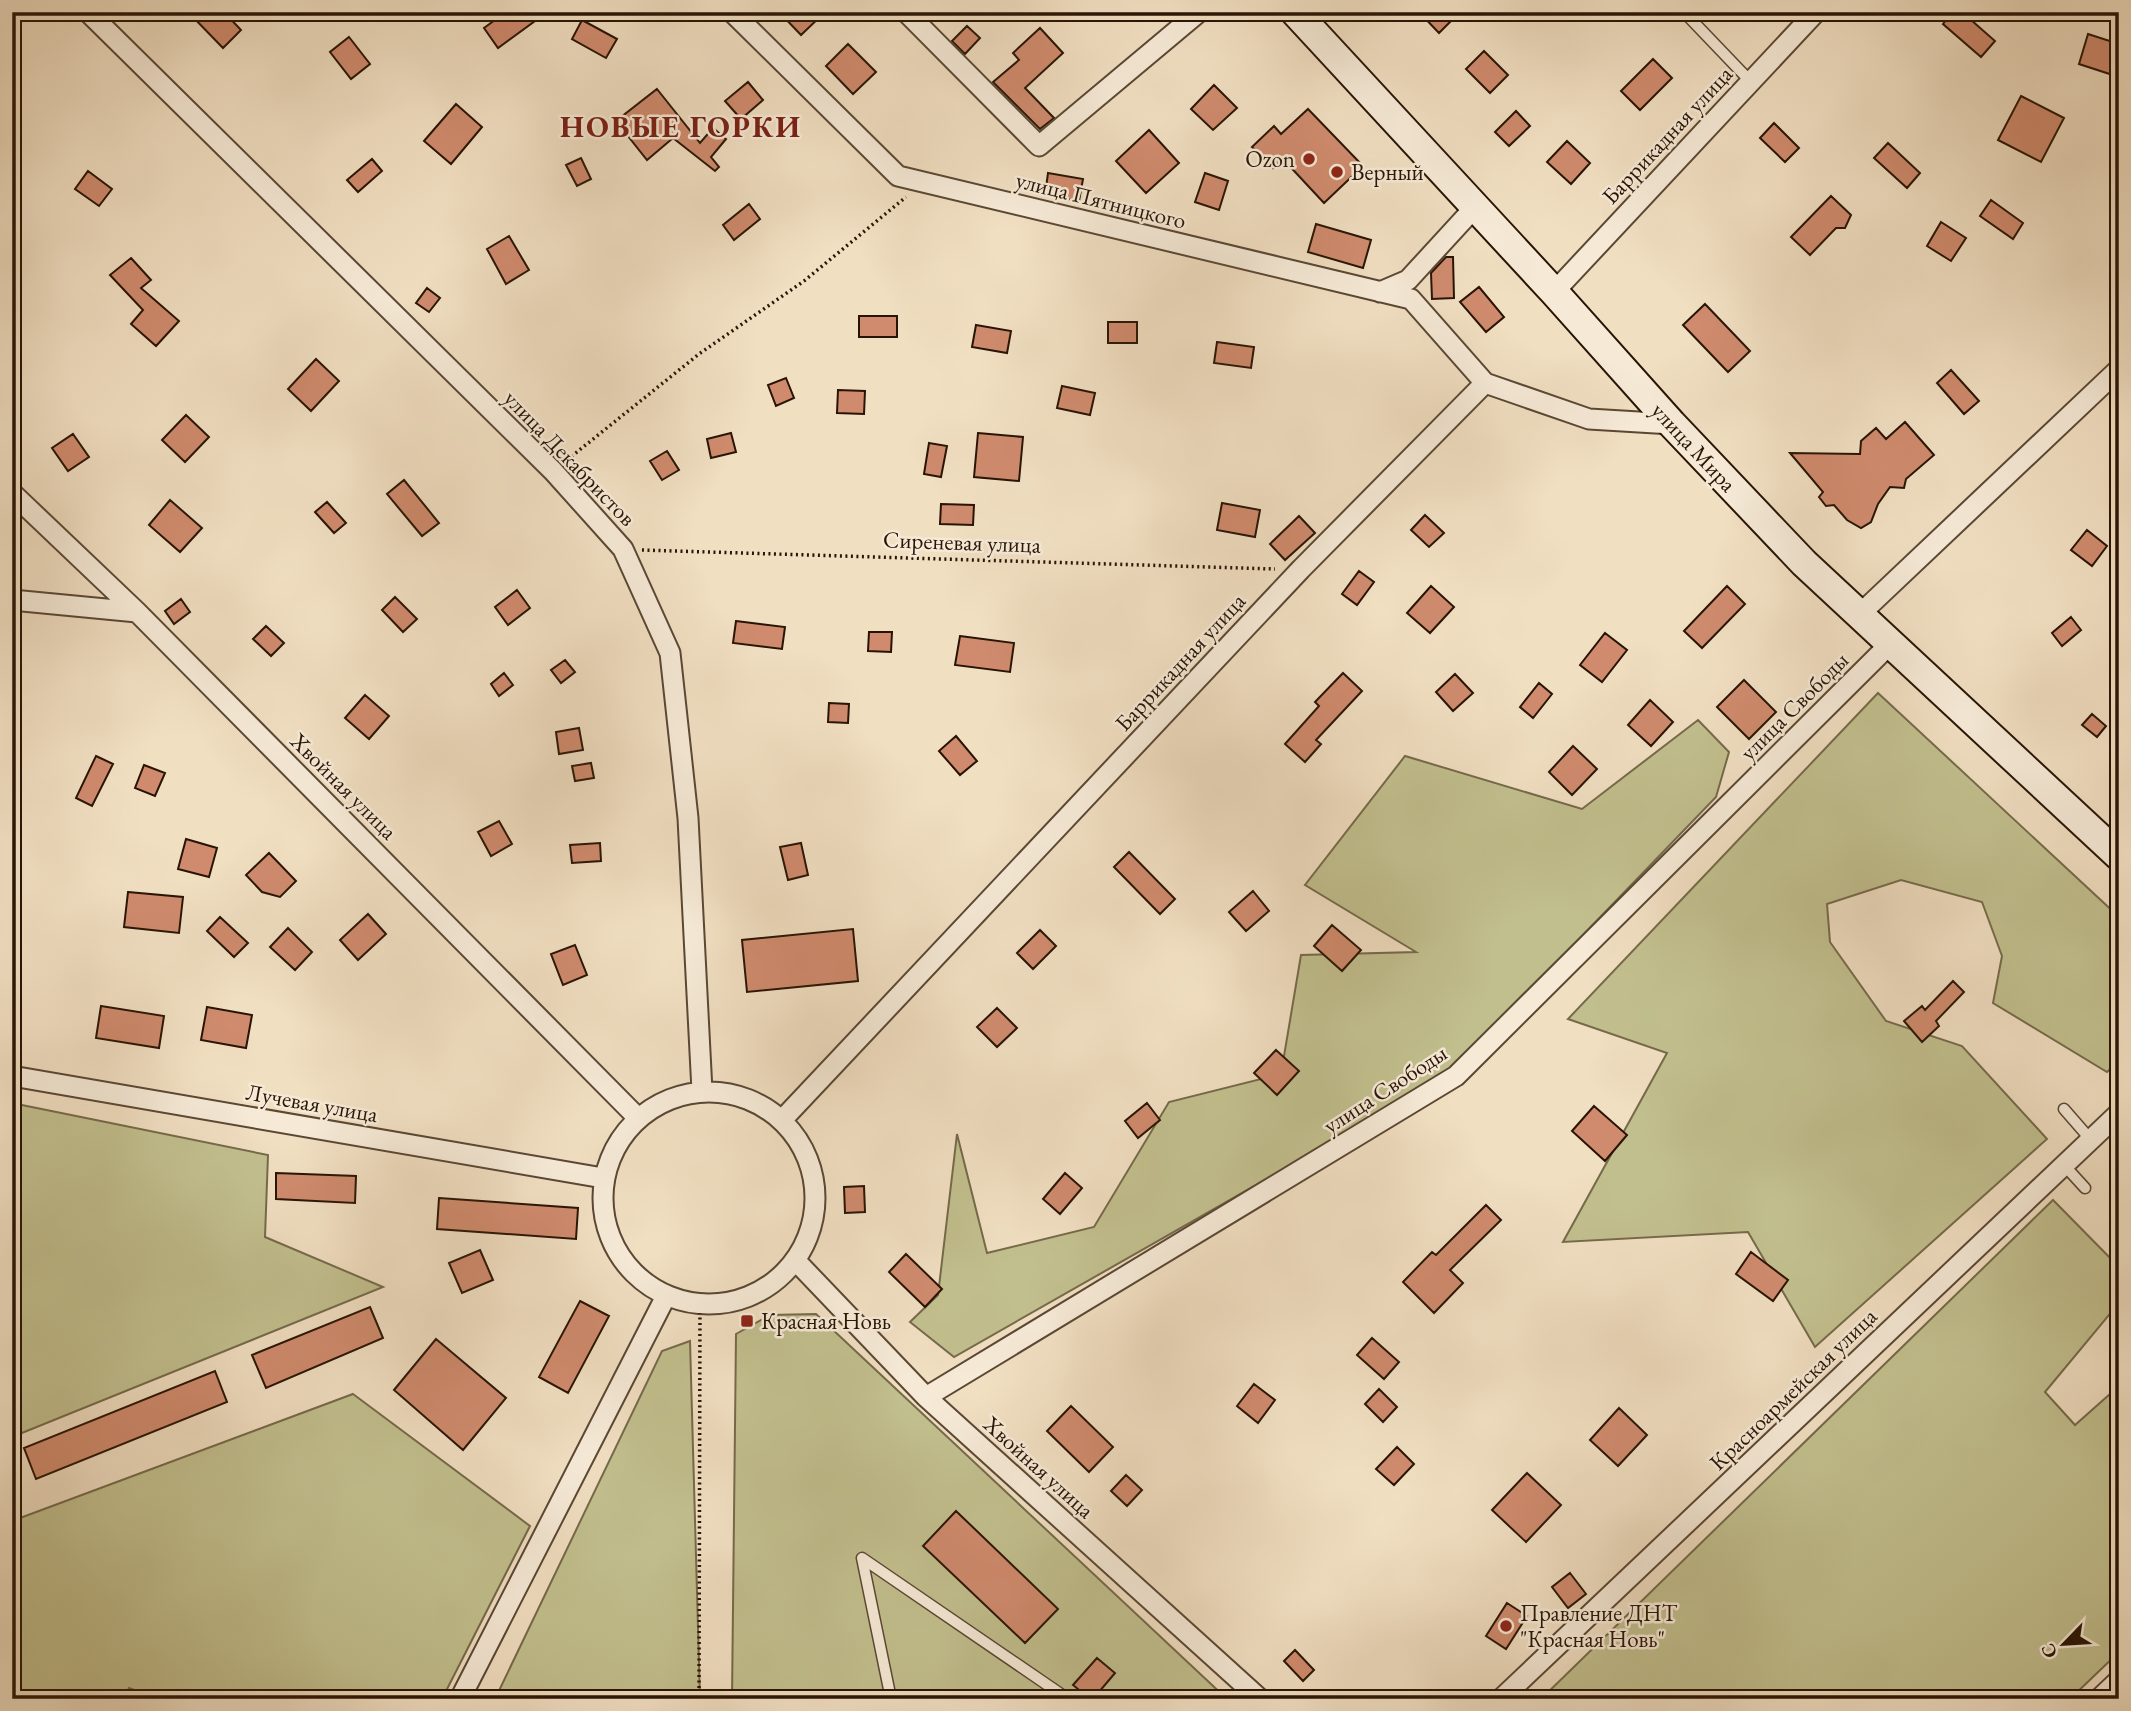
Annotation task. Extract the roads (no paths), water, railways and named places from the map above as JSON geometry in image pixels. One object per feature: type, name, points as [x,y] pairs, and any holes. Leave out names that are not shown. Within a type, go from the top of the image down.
[{"type":"street","name":"улица Декабристов","points":[[88,12],[553,471],[623,549],[670,653],[688,818],[702,1091]]},
{"type":"street","name":"улица Пятницкого","points":[[732,12],[898,176],[1411,299],[1485,383]]},
{"type":"street","points":[[906,12],[1039,146],[1199,12]]},
{"type":"street","name":"улица Мира","points":[[1295,12],[1672,424],[1804,563],[2119,856]]},
{"type":"street","name":"Баррикадная улица","points":[[1554,292],[1816,12]]},
{"type":"street","points":[[1380,292],[1408,280],[1475,207]]},
{"type":"street","points":[[1859,615],[2119,369]]},
{"type":"street","points":[[1485,383],[1589,419],[1672,424]]},
{"type":"street","name":"Баррикадная улица","points":[[782,1120],[1301,569],[1485,383]]},
{"type":"street","name":"Хвойная улица","points":[[12,493],[137,612],[638,1118]]},
{"type":"street","points":[[12,600],[137,612]]},
{"type":"street","name":"улица Свободы","points":[[926,1397],[1457,1076],[1890,644]]},
{"type":"street","name":"Лучевая улица","points":[[12,1076],[603,1178]]},
{"type":"street","points":[[702,1091],[727,1092],[757,1103],[782,1120],[804,1149],[814,1180],[813,1223],[796,1261],[769,1287],[726,1304],[686,1303],[645,1284],[610,1240],[602,1208],[603,1178],[615,1146],[638,1118],[666,1100],[702,1091]]},
{"type":"street","name":"Красноармейская улица","points":[[1500,1699],[2119,1114]]},
{"type":"street","name":"Хвойная улица","points":[[796,1261],[926,1397],[1260,1699]]},
{"type":"street","points":[[460,1699],[666,1296]]},
{"type":"street","points":[[2099,1699],[2119,1680]]},
{"type":"lane","points":[[1684,12],[1751,82]]},
{"type":"lane","points":[[2064,1109],[2091,1140]]},
{"type":"lane","points":[[2064,1165],[2085,1188]]},
{"type":"lane","points":[[891,1699],[862,1558],[1068,1699]]},
{"type":"place","name":"Ozon","points":[[1309,159]]},
{"type":"place","name":"Верный","points":[[1337,172]]},
{"type":"place","name":"Красная Новь","points":[[747,1321]]},
{"type":"place","name":"Правление ДНТ \"Красная Новь\"","points":[[1506,1626]]},
{"type":"district","name":"НОВЫЕ ГОРКИ","points":[[681,127]]}]
